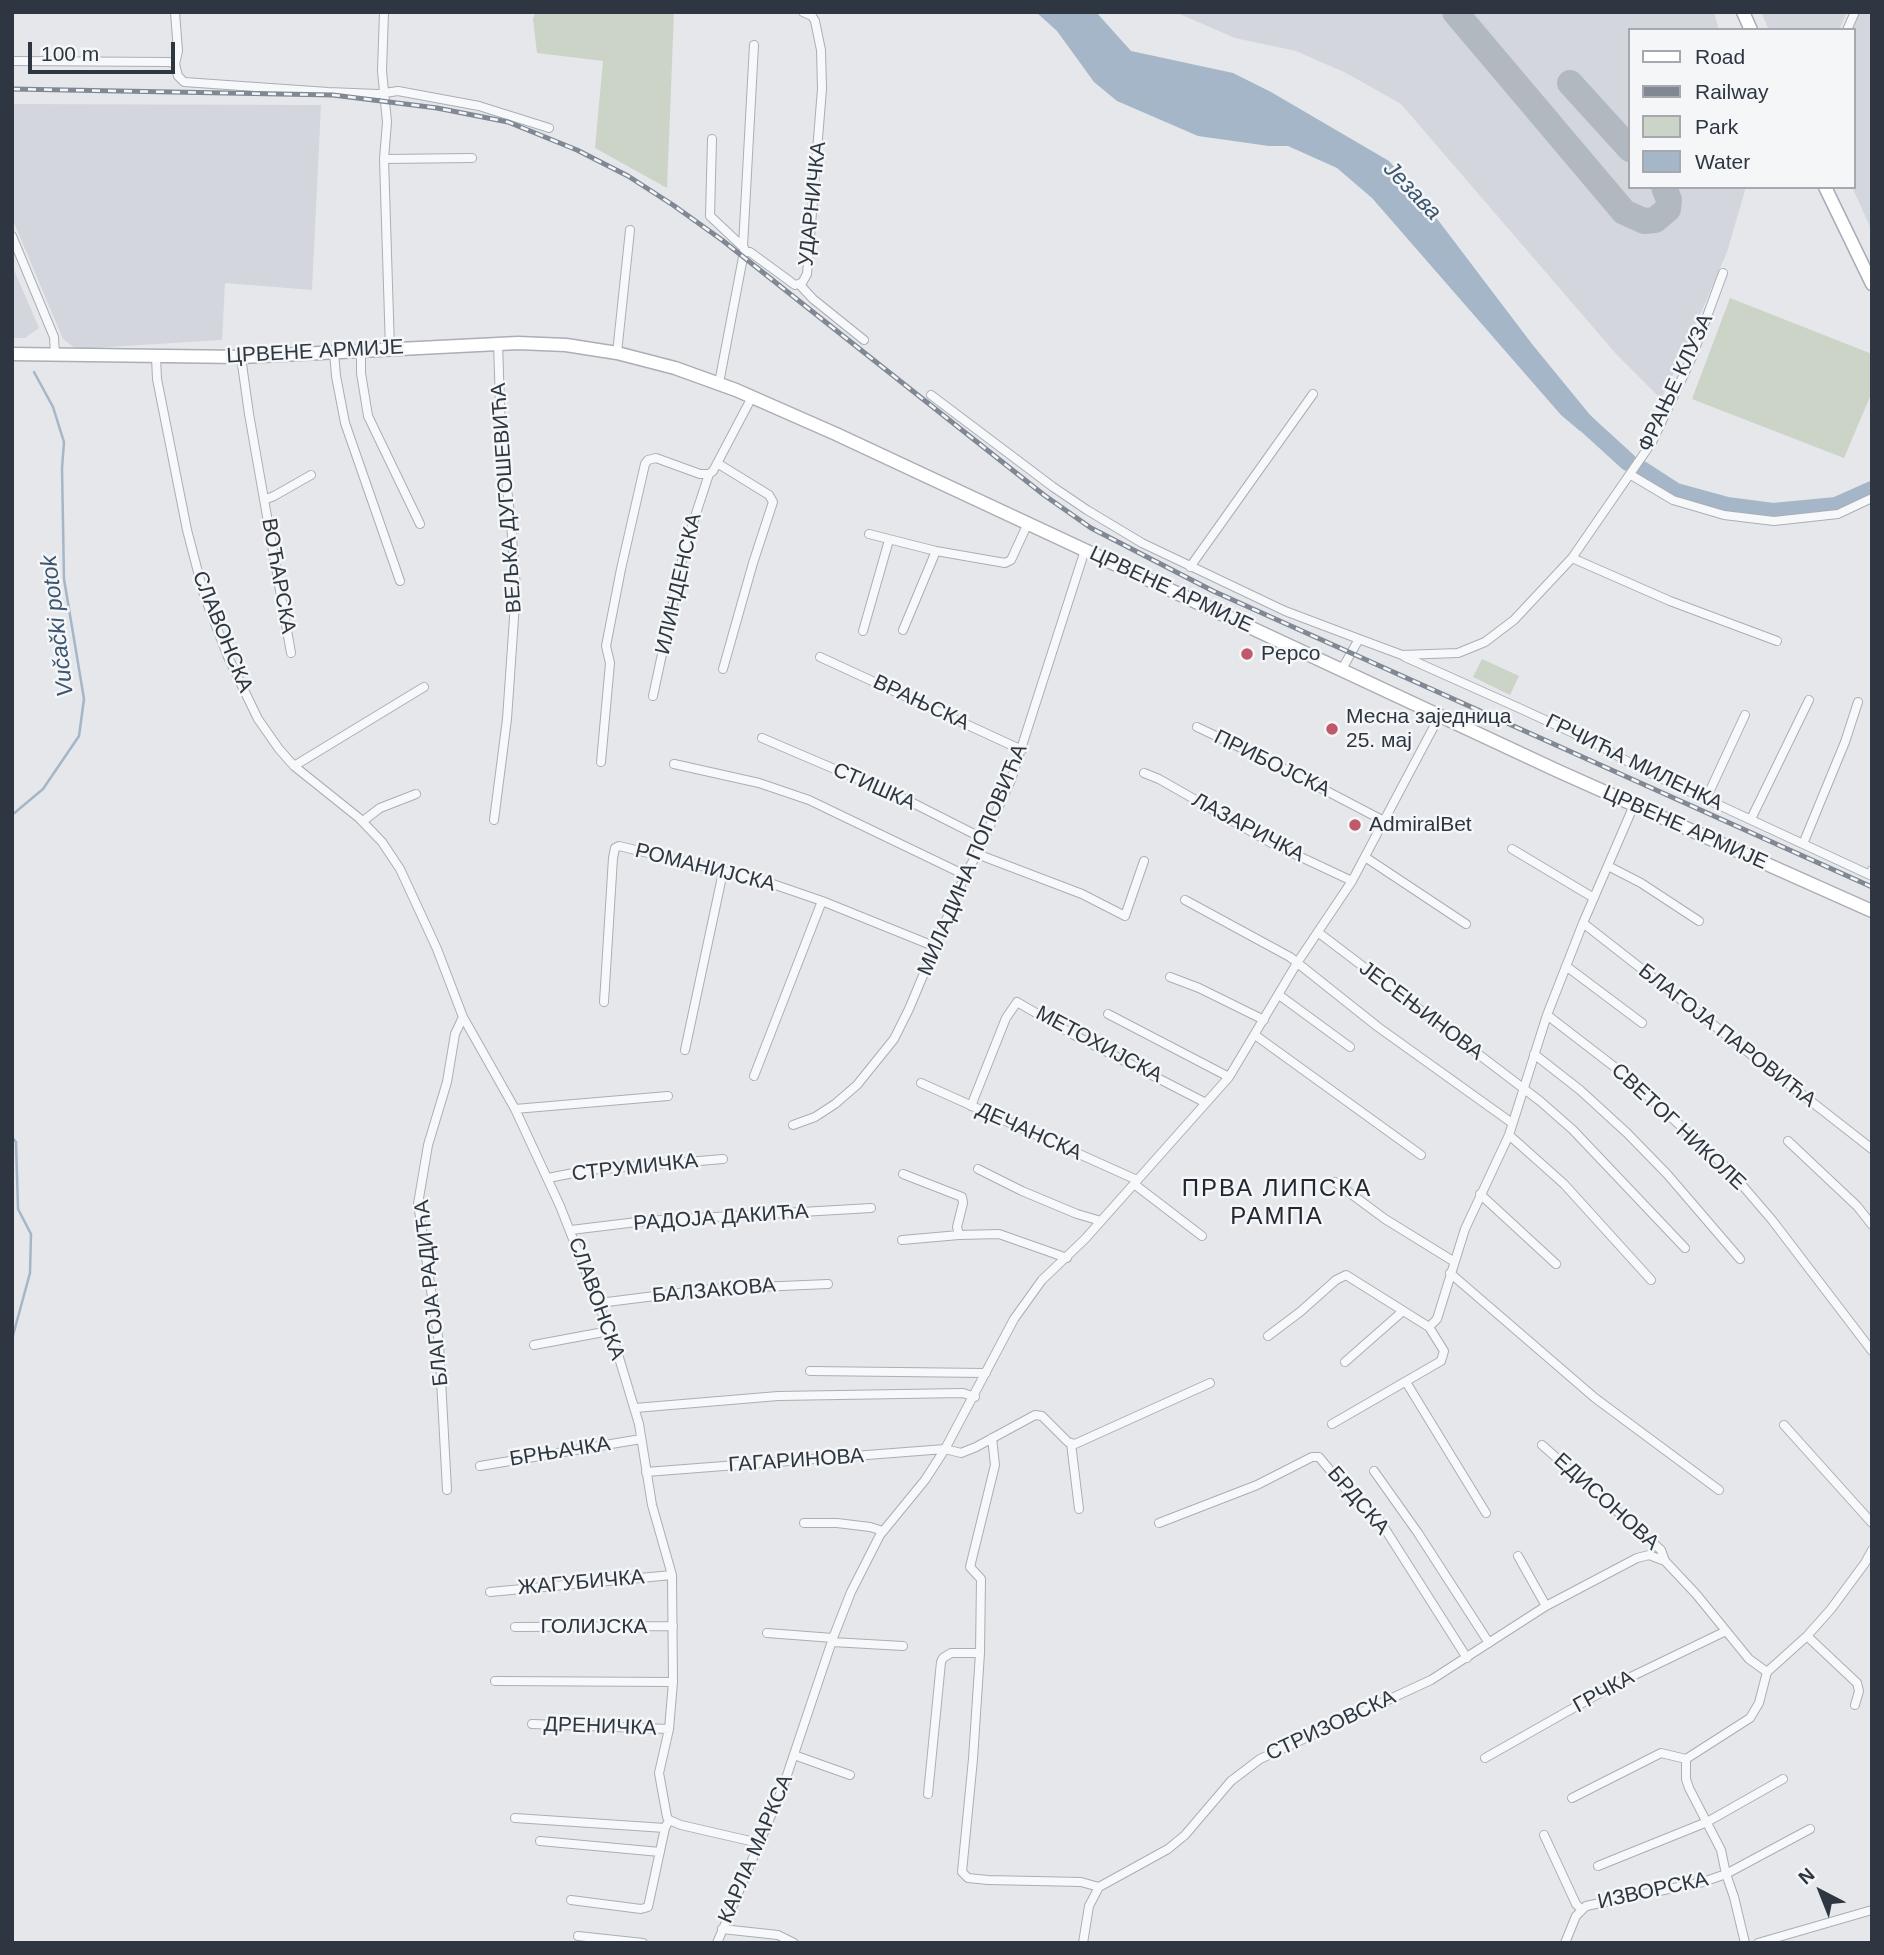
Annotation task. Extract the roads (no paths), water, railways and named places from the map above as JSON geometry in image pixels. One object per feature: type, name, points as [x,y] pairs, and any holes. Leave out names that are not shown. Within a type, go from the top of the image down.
[{"type":"main road","points":[[1743,12],[1751,28]]},
{"type":"main road","points":[[1826,189],[1872,284]]},
{"type":"main road","name":"ЦРВЕНЕ АРМИЈЕ","points":[[12,354],[156,358],[241,357],[498,342],[566,345],[617,353],[675,368],[752,397],[1634,805],[1872,911]]},
{"type":"street","points":[[175,12],[178,51],[175,64],[178,76],[184,82],[328,92],[378,94],[398,91],[479,106],[549,128]]},
{"type":"street","points":[[384,12],[382,71],[387,121],[384,159],[390,349]]},
{"type":"street","name":"УДАРНИЧКА","points":[[712,139],[710,216],[744,248],[792,283],[799,284],[804,281],[807,274],[822,89],[821,50],[815,21],[812,16],[803,12]]},
{"type":"street","points":[[1848,28],[1855,12]]},
{"type":"street","points":[[719,383],[744,248],[754,45]]},
{"type":"street","points":[[12,61],[175,64]]},
{"type":"street","points":[[384,159],[472,158]]},
{"type":"street","points":[[617,353],[630,230]]},
{"type":"street","points":[[12,236],[54,337],[55,355]]},
{"type":"street","name":"ФРАЊЕ КЛУЗА","points":[[931,395],[1087,510],[1190,567],[1285,611],[1402,656],[1458,653],[1485,642],[1514,620],[1572,558],[1631,475],[1653,442],[1692,357],[1723,273]]},
{"type":"street","points":[[799,284],[864,341]]},
{"type":"street","name":"ВЕЉКА ДУГОШЕВИЋА","points":[[494,820],[507,719],[516,589],[500,437],[498,342]]},
{"type":"street","points":[[334,352],[345,423],[400,581]]},
{"type":"street","points":[[361,352],[361,373],[368,416],[420,524]]},
{"type":"street","name":"ВОЋАРСКА","points":[[241,357],[291,653]]},
{"type":"street","name":"СЛАВОНСКА","points":[[156,358],[157,379],[187,530],[204,595],[228,657],[269,737],[294,766],[363,821],[382,842],[400,869],[437,949],[463,1017],[515,1109],[571,1230],[635,1408],[652,1505],[672,1574],[673,1682],[668,1729],[659,1773],[667,1824],[648,1907],[641,1909],[571,1900]]},
{"type":"street","points":[[1190,567],[1313,394]]},
{"type":"street","name":"ИЛИНДЕНСКА","points":[[653,696],[685,547],[709,474],[752,397]]},
{"type":"street","points":[[601,762],[610,663],[606,646],[645,464],[656,458],[700,474],[709,474]]},
{"type":"street","points":[[717,463],[769,495],[774,502],[752,563],[723,669]]},
{"type":"street","name":"ВОЋАРСКА","points":[[264,500],[312,475]]},
{"type":"street","points":[[1631,475],[1673,500],[1724,514],[1774,521],[1838,514],[1872,498]]},
{"type":"street","points":[[869,534],[936,551],[1009,563],[1028,523]]},
{"type":"street","points":[[863,631],[889,540]]},
{"type":"street","name":"МИЛАДИНА ПОПОВИЋА","points":[[793,1125],[815,1117],[858,1085],[894,1039],[965,875],[1000,806],[1022,751],[1085,550]]},
{"type":"street","points":[[903,630],[936,551]]},
{"type":"street","points":[[1572,558],[1671,601],[1777,641]]},
{"type":"street","points":[[1342,669],[1359,639]]},
{"type":"street","name":"ГРЧИЋА МИЛЕНКА","points":[[1402,656],[1556,725],[1706,799],[1871,874]]},
{"type":"street","name":"ВРАЊСКА","points":[[820,657],[1022,751]]},
{"type":"street","points":[[294,766],[424,687]]},
{"type":"street","points":[[1751,820],[1808,700]]},
{"type":"street","points":[[1803,844],[1845,742],[1858,702]]},
{"type":"street","name":"КАРЛА МАРКСА","points":[[717,1943],[794,1755],[833,1640],[864,1563],[883,1531],[925,1480],[946,1449],[1014,1319],[1042,1280],[1067,1258],[1229,1077],[1297,963],[1352,881],[1440,715]]},
{"type":"street","points":[[1706,799],[1745,715]]},
{"type":"street","name":"ПРИБОЈСКА","points":[[1197,727],[1384,821]]},
{"type":"street","name":"СТИШКА","points":[[762,737],[907,800],[984,839]]},
{"type":"street","points":[[674,764],[759,783],[819,804],[965,875]]},
{"type":"street","name":"ЛАЗАРИЧКА","points":[[1144,773],[1273,844],[1352,881]]},
{"type":"street","points":[[363,821],[380,808],[416,794]]},
{"type":"street","points":[[1429,1327],[1437,1319],[1453,1261],[1480,1194],[1509,1135],[1547,1015],[1634,805]]},
{"type":"street","name":"РОМАНИЈСКА","points":[[604,1002],[615,848],[618,846],[764,881],[936,947]]},
{"type":"street","points":[[1512,849],[1594,898]]},
{"type":"street","points":[[977,854],[1082,894],[1125,916],[1144,861]]},
{"type":"street","points":[[1365,857],[1466,924]]},
{"type":"street","points":[[1608,866],[1641,883],[1699,920]]},
{"type":"street","points":[[685,1049],[723,872]]},
{"type":"street","points":[[1185,900],[1297,963],[1378,1027],[1512,1124]]},
{"type":"street","points":[[754,1076],[821,901]]},
{"type":"street","name":"БЛАГОЈА ПАРОВИЋА","points":[[1583,923],[1872,1149]]},
{"type":"street","name":"ЈЕСЕЊИНОВА","points":[[1319,933],[1524,1088],[1573,1130],[1685,1248]]},
{"type":"street","points":[[1566,966],[1642,1023]]},
{"type":"street","points":[[1170,977],[1264,1020]]},
{"type":"street","points":[[1279,995],[1350,1047]]},
{"type":"street","name":"МЕТОХИЈСКА","points":[[971,1106],[1006,1018],[1017,1002],[1074,1035],[1206,1103]]},
{"type":"street","points":[[1108,1014],[1229,1077]]},
{"type":"street","name":"СВЕТОГ НИКОЛЕ","points":[[1547,1015],[1625,1075],[1730,1171],[1772,1220],[1872,1351]]},
{"type":"street","name":"БЛАГОЈА РАДИЋА","points":[[447,1490],[439,1343],[418,1204],[428,1145],[447,1082],[456,1034],[463,1017]]},
{"type":"street","points":[[1255,1035],[1421,1155]]},
{"type":"street","points":[[1534,1054],[1570,1081],[1627,1133],[1667,1174],[1740,1259]]},
{"type":"street","name":"ДЕЧАНСКА","points":[[921,1083],[1068,1148],[1135,1182]]},
{"type":"street","points":[[515,1109],[668,1096]]},
{"type":"street","points":[[1509,1135],[1564,1184],[1651,1280]]},
{"type":"street","points":[[1788,1141],[1857,1206],[1872,1225]]},
{"type":"street","name":"СТРУМИЧКА","points":[[548,1178],[589,1170],[723,1159]]},
{"type":"street","points":[[978,1169],[1021,1191],[1101,1221]]},
{"type":"street","points":[[903,1174],[962,1197],[957,1227],[959,1235]]},
{"type":"street","points":[[1135,1182],[1202,1236]]},
{"type":"street","points":[[1335,1182],[1385,1219],[1453,1261]]},
{"type":"street","points":[[1480,1194],[1556,1264]]},
{"type":"street","name":"РАДОЈА ДАКИЋА","points":[[571,1230],[645,1221],[871,1208]]},
{"type":"street","points":[[902,1240],[999,1234],[1067,1258]]},
{"type":"street","points":[[1450,1273],[1574,1381],[1718,1490]]},
{"type":"street","points":[[1268,1336],[1336,1280],[1346,1275],[1429,1327],[1444,1352],[1444,1357],[1436,1365],[1332,1424]]},
{"type":"street","name":"БАЛЗАКОВА","points":[[599,1303],[721,1289],[828,1284]]},
{"type":"street","points":[[1345,1362],[1403,1311]]},
{"type":"street","points":[[534,1345],[609,1331]]},
{"type":"street","points":[[810,1371],[986,1373]]},
{"type":"street","points":[[1406,1382],[1486,1513]]},
{"type":"street","points":[[1079,1509],[1071,1443],[1075,1444],[1210,1383]]},
{"type":"street","points":[[635,1408],[778,1395],[963,1393],[975,1397]]},
{"type":"street","name":"ГАГАРИНОВА","points":[[646,1472],[946,1449],[961,1452],[1029,1417],[1039,1415],[1071,1443]]},
{"type":"street","points":[[1784,1424],[1872,1523]]},
{"type":"street","points":[[992,1438],[995,1465],[970,1567],[970,1570],[982,1579],[981,1653],[962,1874],[968,1878],[988,1880],[1081,1882],[1099,1887],[1089,1906],[1083,1943]]},
{"type":"street","name":"БРЊАЧКА","points":[[480,1466],[641,1439]]},
{"type":"street","name":"ЕДИСОНОВА","points":[[1542,1445],[1661,1550],[1665,1561]]},
{"type":"street","name":"БРДСКА","points":[[1159,1523],[1257,1485],[1311,1457],[1319,1457],[1349,1493],[1380,1521],[1466,1658]]},
{"type":"street","points":[[1374,1471],[1418,1533],[1489,1643]]},
{"type":"street","points":[[804,1523],[836,1523],[883,1531]]},
{"type":"street","points":[[1572,1798],[1661,1753],[1686,1759],[1750,1718],[1759,1703],[1767,1672],[1807,1636],[1848,1587],[1872,1550]]},
{"type":"street","name":"СТРИЗОВСКА","points":[[1099,1887],[1168,1849],[1185,1835],[1231,1782],[1260,1759],[1431,1680],[1546,1606],[1637,1558],[1649,1555],[1665,1561]]},
{"type":"street","points":[[1518,1556],[1546,1606]]},
{"type":"street","points":[[1665,1561],[1749,1659],[1767,1672]]},
{"type":"street","name":"ЖАГУБИЧКА","points":[[490,1592],[672,1574]]},
{"type":"street","name":"ГОЛИЈСКА","points":[[514,1628],[673,1626]]},
{"type":"street","name":"ГРЧКА","points":[[1485,1758],[1615,1685],[1726,1631]]},
{"type":"street","points":[[767,1633],[903,1646]]},
{"type":"street","points":[[1807,1636],[1857,1683],[1859,1691],[1856,1705]]},
{"type":"street","points":[[928,1794],[941,1662],[946,1654],[981,1653]]},
{"type":"street","points":[[495,1681],[673,1682]]},
{"type":"street","name":"ДРЕНИЧКА","points":[[532,1724],[668,1729]]},
{"type":"street","name":"КАРЛА МАРКСА","points":[[794,1755],[850,1775]]},
{"type":"street","name":"ИЗВОРСКА","points":[[1686,1759],[1689,1788],[1721,1850],[1726,1874]]},
{"type":"street","name":"ИЗВОРСКА","points":[[1598,1866],[1707,1822],[1783,1779]]},
{"type":"street","points":[[515,1818],[681,1825],[759,1843]]},
{"type":"street","name":"ИЗВОРСКА","points":[[1565,1943],[1581,1909],[1726,1874],[1810,1829]]},
{"type":"street","name":"ИЗВОРСКА","points":[[1544,1835],[1576,1904],[1581,1909]]},
{"type":"street","points":[[540,1841],[660,1852]]},
{"type":"street","points":[[1726,1874],[1745,1943]]},
{"type":"street","points":[[1758,1943],[1872,1910]]},
{"type":"street","points":[[722,1929],[793,1943]]},
{"type":"street","points":[[578,1936],[643,1943]]},
{"type":"water","points":[[1036,12],[1096,12],[1131,51],[1233,73],[1271,92],[1389,161],[1416,191],[1532,344],[1595,421],[1580,431],[1561,415],[1372,198],[1337,168],[1288,146],[1198,136],[1117,101],[1094,82],[1057,31]]},
{"type":"waterway","name":"Vučački potok","points":[[12,815],[43,789],[79,736],[84,699],[64,579],[64,442],[53,407],[34,372]]},
{"type":"waterway","name":"Језава","points":[[1571,410],[1628,462]]},
{"type":"waterway","name":"Језава","points":[[1642,470],[1676,492],[1727,506],[1773,512],[1836,506],[1872,490]]},
{"type":"waterway","name":"Vučački potok","points":[[12,1137],[16,1142],[18,1209],[31,1234],[30,1273],[12,1339]]},
{"type":"railway","points":[[12,89],[333,95],[437,108],[508,122],[577,150],[628,176],[722,240],[1044,495],[1091,528],[1213,591],[1872,887]]},
{"type":"place","name":"Pepco","points":[[1247,654]]},
{"type":"place","name":"Месна заједница 25. мај","points":[[1332,729]]},
{"type":"place","name":"AdmiralBet","points":[[1355,825]]},
{"type":"district","name":"ПРВА ЛИПСКА РАМПА","points":[[1277,1203]]}]
